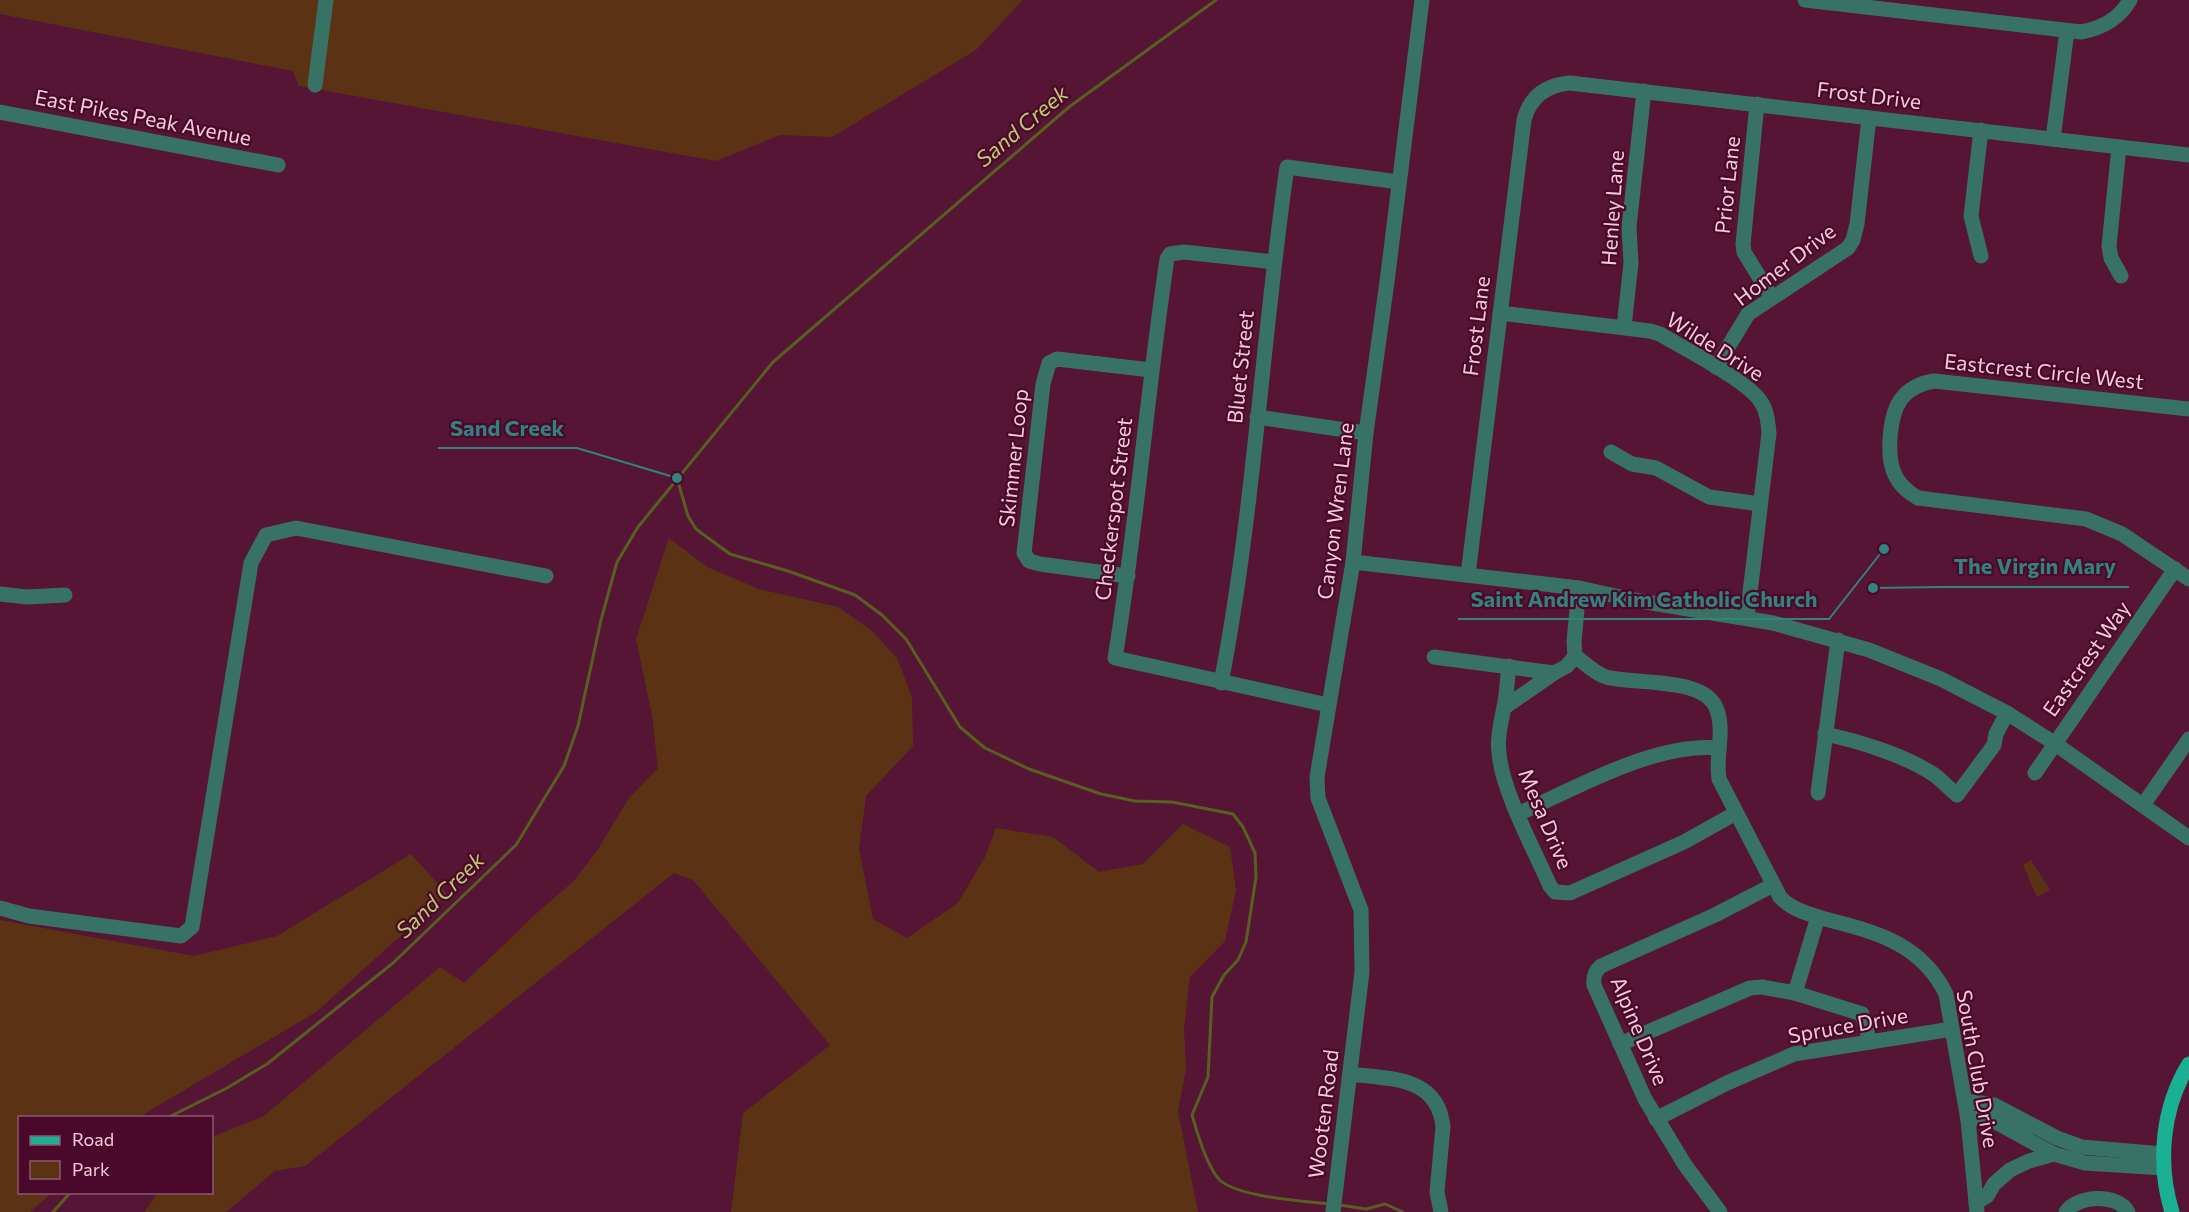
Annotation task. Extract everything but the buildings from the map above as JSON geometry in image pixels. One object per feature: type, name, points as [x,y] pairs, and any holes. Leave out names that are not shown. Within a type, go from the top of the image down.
[{"type":"main road","points":[[2172,1212],[2163,1161],[2172,1101],[2189,1064]]},
{"type":"street","points":[[315,85],[326,0]]},
{"type":"street","name":"Canyon Wren Lane","points":[[1356,1020],[1362,972],[1361,910],[1318,798],[1317,777],[1353,562],[1366,433],[1422,0]]},
{"type":"street","points":[[1805,0],[2067,32],[2094,29],[2119,20],[2130,0]]},
{"type":"street","points":[[2054,139],[2067,32]]},
{"type":"street","name":"Frost Drive","points":[[1545,90],[1570,83],[2189,154]]},
{"type":"street","name":"Frost Lane","points":[[1468,575],[1524,120],[1532,101],[1545,90]]},
{"type":"street","name":"Henley Lane","points":[[1624,327],[1631,263],[1629,227],[1644,91]]},
{"type":"street","name":"Prior Lane","points":[[1757,104],[1743,244],[1744,252],[1772,298]]},
{"type":"street","name":"East Pikes Peak Avenue","points":[[0,112],[278,165]]},
{"type":"street","name":"Homer Drive","points":[[1716,367],[1748,314],[1841,254],[1853,240],[1857,224],[1869,118]]},
{"type":"street","points":[[1981,130],[1971,216],[1981,256]]},
{"type":"street","points":[[2120,147],[2109,246],[2111,258],[2121,276]]},
{"type":"street","name":"Bluet Street","points":[[1221,683],[1239,585],[1274,262],[1287,167],[1399,182]]},
{"type":"street","name":"Checkerspot Street","points":[[1274,262],[1184,252],[1170,254],[1167,259],[1151,370],[1128,576],[1115,658],[1328,705]]},
{"type":"street","name":"Wilde Drive","points":[[1500,313],[1624,327],[1660,334],[1749,389],[1762,403],[1766,412],[1768,433],[1748,618]]},
{"type":"street","name":"Skimmer Loop","points":[[1128,576],[1029,561],[1024,554],[1034,460],[1043,384],[1049,363],[1057,358],[1151,370]]},
{"type":"street","name":"Eastcrest Circle West","points":[[2189,409],[1945,381],[1906,384],[1896,409],[1891,435],[1890,464],[1894,474],[1908,491],[1918,498],[2086,519],[2122,534],[2189,579]]},
{"type":"street","points":[[1257,417],[1366,433]]},
{"type":"street","points":[[1611,452],[1632,464],[1656,468],[1709,497],[1760,504]]},
{"type":"street","points":[[0,908],[30,915],[181,936],[192,927],[251,563],[266,535],[296,528],[546,576]]},
{"type":"street","points":[[1353,562],[1578,588],[1634,600],[1773,622],[1838,640],[1904,662],[1941,678],[2007,713],[2054,742],[2189,838]]},
{"type":"street","name":"Eastcrest Way","points":[[2035,773],[2054,742],[2175,569]]},
{"type":"street","points":[[1505,707],[1567,666],[1575,656],[1578,588]]},
{"type":"street","points":[[0,594],[27,597],[65,595]]},
{"type":"street","points":[[1818,793],[1838,640]]},
{"type":"street","name":"South Club Drive","points":[[1575,656],[1604,676],[1696,689],[1717,697],[1720,720],[1719,779],[1773,885],[1786,903],[1801,912],[1887,937],[1908,949],[1940,983],[1946,994],[1966,1101],[1976,1207]]},
{"type":"street","points":[[1434,657],[1554,673]]},
{"type":"street","name":"Mesa Drive","points":[[1509,666],[1498,751],[1503,778],[1550,886],[1555,892],[1570,893],[1659,854],[1736,813]]},
{"type":"street","points":[[1825,734],[1875,749],[1922,768],[1936,776],[1958,795],[1994,745],[1996,734],[2007,713]]},
{"type":"street","points":[[2143,805],[2189,739]]},
{"type":"street","points":[[1518,814],[1634,762],[1691,747],[1719,748]]},
{"type":"street","name":"Alpine Drive","points":[[1720,1212],[1685,1165],[1656,1119],[1620,1044],[1593,978],[1596,970],[1601,966],[1715,915],[1773,885]]},
{"type":"street","points":[[1795,993],[1818,917]]},
{"type":"street","points":[[1620,1044],[1750,988],[1762,987],[1795,993],[1862,1014],[1869,1042]]},
{"type":"street","name":"Wooten Road","points":[[1333,1212],[1356,1020]]},
{"type":"street","name":"Spruce Drive","points":[[1656,1119],[1727,1083],[1794,1054],[1952,1029]]},
{"type":"street","points":[[1350,1074],[1403,1081],[1419,1086],[1433,1098],[1442,1117],[1443,1127],[1437,1192],[1441,1212]]},
{"type":"street","points":[[1966,1101],[1994,1105],[2057,1138],[2082,1147],[2163,1161]]},
{"type":"street","points":[[1968,1120],[1982,1117],[1992,1120],[2054,1154],[2092,1164],[2163,1161]]},
{"type":"street","points":[[1976,1207],[1987,1196],[1994,1184],[2010,1170],[2029,1161],[2054,1154]]},
{"type":"street","points":[[2066,1212],[2074,1203],[2083,1200],[2111,1200],[2120,1202],[2128,1212]]},
{"type":"green space","points":[[0,0],[1023,0],[976,50],[832,137],[780,135],[716,161],[299,86],[293,71],[0,14]]},
{"type":"green space","points":[[669,538],[707,567],[759,589],[838,607],[871,630],[897,658],[912,697],[913,746],[866,796],[859,849],[873,919],[907,938],[958,903],[985,857],[996,828],[1053,837],[1099,872],[1143,864],[1183,824],[1230,847],[1236,890],[1225,941],[1190,977],[1184,1027],[1186,1069],[1178,1111],[1198,1212],[731,1212],[743,1113],[830,1045],[693,880],[674,873],[305,1166],[275,1171],[226,1212],[144,1212],[157,1194],[213,1194],[213,1137],[264,1116],[440,967],[464,983],[541,909],[574,881],[598,849],[629,798],[658,768],[652,715],[636,639]]},
{"type":"green space","points":[[411,854],[447,894],[316,1012],[141,1116],[18,1116],[18,1194],[51,1194],[30,1212],[0,1212],[0,920],[194,956],[277,936]]},
{"type":"green space","points":[[2031,860],[2050,890],[2037,897],[2023,865]]},
{"type":"waterway","name":"Sand Creek","points":[[171,1116],[227,1088],[267,1064],[393,963],[516,845],[564,766],[578,726],[601,620],[617,562],[638,527],[773,362],[1069,107],[1216,0]]},
{"type":"waterway","points":[[677,478],[688,516],[696,529],[730,554],[788,571],[855,595],[882,615],[906,639],[960,727],[985,748],[1029,769],[1101,794],[1135,801],[1172,802],[1233,814],[1243,827],[1255,853],[1256,877],[1246,942],[1238,960],[1224,975],[1212,997],[1208,1077],[1192,1115],[1209,1163],[1217,1177],[1225,1184],[1252,1194],[1329,1204]]},
{"type":"waterway","name":"Sand Creek","points":[[53,1212],[69,1194]]},
{"type":"waterway","points":[[1339,1205],[1366,1209],[1385,1204],[1403,1212]]},
{"type":"place","name":"Sand Creek","points":[[677,478]]},
{"type":"place","name":"Saint Andrew Kim Catholic Church","points":[[1884,549]]},
{"type":"place","name":"The Virgin Mary","points":[[1873,588]]}]
